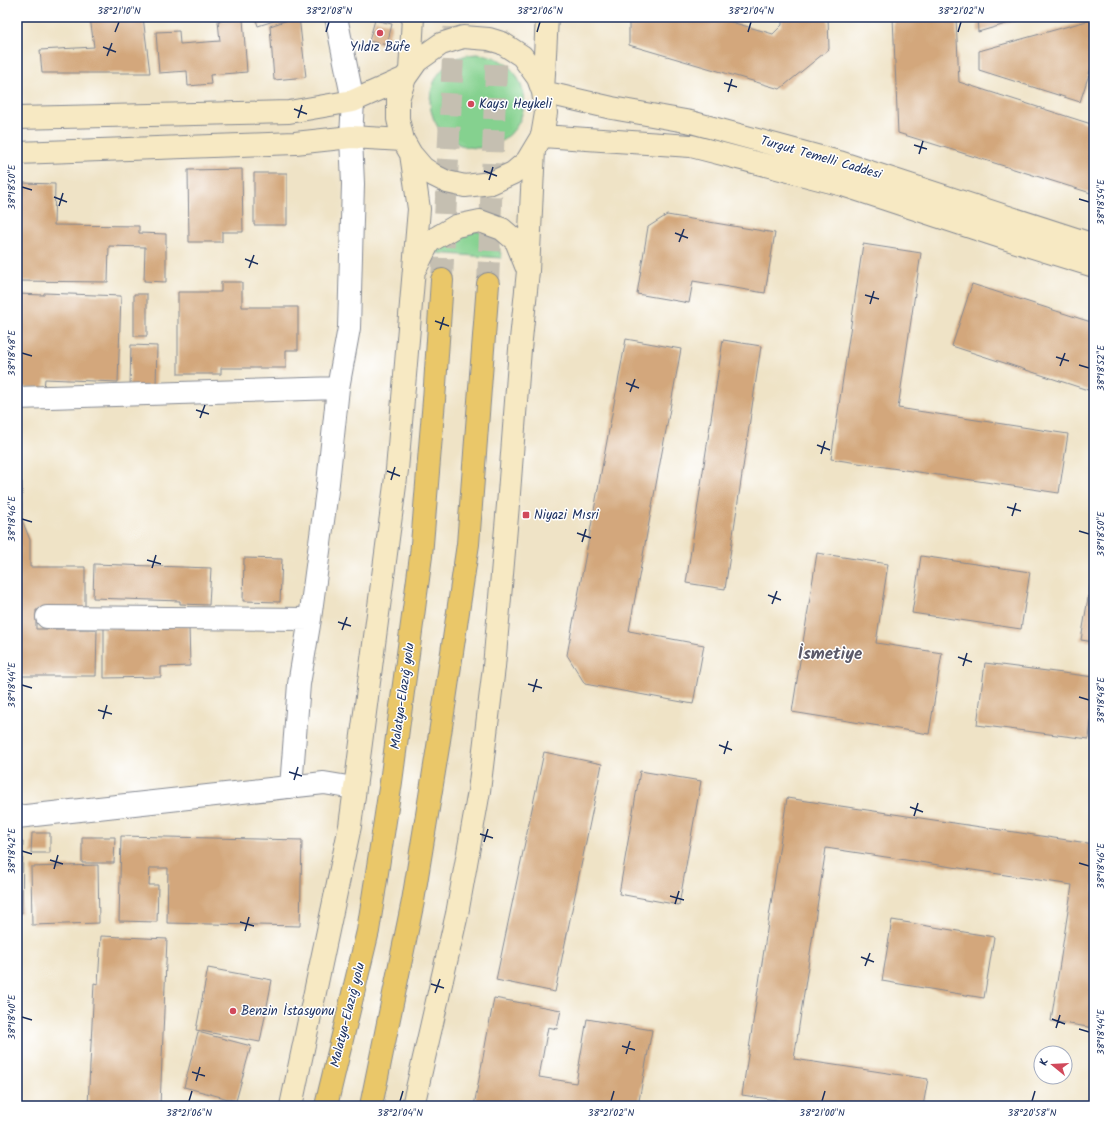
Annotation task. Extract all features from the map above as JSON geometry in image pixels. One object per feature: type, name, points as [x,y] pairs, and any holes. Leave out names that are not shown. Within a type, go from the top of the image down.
[{"type":"highway","name":"Malatya-Elazığ yolu","points":[[326,1106],[368,931],[391,782],[421,556],[442,280]]},
{"type":"highway","points":[[371,1106],[413,901],[438,747],[468,544],[488,284]]},
{"type":"main road","points":[[408,74],[413,17]]},
{"type":"main road","points":[[413,1106],[457,914],[479,791],[494,667],[538,143],[546,113],[543,92],[547,17]]},
{"type":"main road","points":[[291,1106],[350,826],[397,470],[419,209],[407,147],[398,119],[398,99],[408,74],[417,61],[441,44],[463,37],[489,39],[502,43],[522,56],[538,78],[543,92]]},
{"type":"main road","points":[[17,118],[290,112],[353,101],[408,74]]},
{"type":"main road","name":"Turgut Temelli Caddesi","points":[[543,92],[612,108],[690,122],[839,162],[1094,245]]},
{"type":"main road","points":[[17,153],[295,143],[351,137],[407,147],[423,168],[447,182],[465,186],[491,183],[513,174],[527,161],[538,143]]},
{"type":"main road","name":"Turgut Temelli Caddesi","points":[[538,143],[691,146],[843,185],[1094,266]]},
{"type":"main road","points":[[414,273],[429,242],[456,226],[480,221],[502,229],[516,241],[528,271]]},
{"type":"street","points":[[291,787],[299,684],[310,619],[328,483],[338,388],[349,328],[353,184],[351,137],[353,101],[336,17]]},
{"type":"street","points":[[17,398],[338,388]]},
{"type":"street","points":[[47,616],[310,619]]},
{"type":"street","points":[[17,817],[324,783],[354,788]]},
{"type":"green space","points":[[477,54],[495,57],[510,68],[521,83],[524,101],[521,119],[510,134],[495,145],[477,148],[459,145],[444,134],[433,119],[430,101],[433,83],[444,68],[459,57]]},
{"type":"green space","points":[[465,228],[489,236],[496,244],[502,258],[435,253],[439,244]]},
{"type":"building","points":[[90,17],[143,17],[150,73],[42,73],[40,50],[94,47]]},
{"type":"building","points":[[255,17],[286,17],[258,26]]},
{"type":"building","points":[[299,17],[306,77],[274,80],[270,26]]},
{"type":"building","points":[[629,17],[714,17],[773,34],[782,25],[782,17],[828,17],[829,49],[780,89],[629,45]]},
{"type":"building","points":[[893,17],[956,17],[959,82],[1091,124],[1094,116],[1094,194],[898,133]]},
{"type":"building","points":[[977,17],[1030,17],[978,32]]},
{"type":"building","points":[[243,19],[247,72],[210,75],[211,84],[188,86],[187,71],[159,73],[156,32],[179,31],[180,44],[220,41],[218,21]]},
{"type":"building","points":[[1094,19],[1094,59],[1080,102],[979,70],[979,51]]},
{"type":"building","points":[[375,20],[392,24],[387,45],[369,41]]},
{"type":"building","points":[[242,169],[243,232],[222,232],[222,242],[189,242],[188,170]]},
{"type":"building","points":[[254,173],[287,173],[287,225],[254,225]]},
{"type":"building","points":[[17,182],[55,184],[54,225],[139,226],[139,233],[166,234],[166,282],[144,281],[145,247],[109,246],[108,282],[17,281]]},
{"type":"building","points":[[667,215],[775,233],[765,293],[693,281],[689,303],[637,294],[648,227]]},
{"type":"building","points":[[863,244],[921,253],[898,408],[1068,434],[1059,493],[831,459]]},
{"type":"building","points":[[221,282],[242,282],[242,307],[298,307],[298,350],[286,350],[286,368],[221,368],[221,374],[178,374],[178,292],[221,292]]},
{"type":"building","points":[[972,284],[1094,323],[1094,392],[952,346]]},
{"type":"building","points":[[44,293],[121,296],[118,382],[45,379],[44,388],[17,387],[17,294],[44,295]]},
{"type":"building","points":[[134,294],[147,294],[147,336],[134,336]]},
{"type":"building","points":[[626,339],[681,349],[629,631],[704,645],[693,704],[585,684],[567,655]]},
{"type":"building","points":[[723,340],[761,346],[725,589],[686,583]]},
{"type":"building","points":[[131,345],[157,346],[156,386],[130,386]]},
{"type":"building","points":[[17,482],[22,482],[22,520],[30,540],[30,567],[85,567],[85,610],[36,610],[36,629],[97,629],[96,676],[17,676]]},
{"type":"building","points":[[817,553],[888,564],[876,643],[942,653],[929,734],[792,712]]},
{"type":"building","points":[[921,556],[1030,572],[1021,629],[912,613]]},
{"type":"building","points":[[244,558],[282,559],[280,602],[243,601]]},
{"type":"building","points":[[94,564],[211,568],[209,605],[180,604],[180,601],[93,598]]},
{"type":"building","points":[[1091,580],[1094,581],[1094,642],[1081,640]]},
{"type":"building","points":[[189,626],[190,666],[161,667],[161,677],[104,678],[104,628]]},
{"type":"building","points":[[985,663],[1094,677],[1094,697],[1089,739],[977,725]]},
{"type":"building","points":[[544,752],[602,764],[555,992],[496,980]]},
{"type":"building","points":[[640,771],[701,781],[679,905],[619,894]]},
{"type":"building","points":[[787,798],[1094,844],[1094,1028],[1051,1021],[1072,885],[826,848],[794,1059],[928,1079],[923,1106],[817,1106],[742,1095]]},
{"type":"building","points":[[32,833],[50,833],[50,853],[31,853]]},
{"type":"building","points":[[121,836],[302,840],[300,926],[167,923],[168,868],[150,868],[149,885],[158,885],[157,922],[119,921]]},
{"type":"building","points":[[82,837],[115,837],[114,863],[82,863]]},
{"type":"building","points":[[17,841],[23,841],[22,913],[17,913]]},
{"type":"building","points":[[98,865],[99,923],[32,925],[31,867]]},
{"type":"building","points":[[892,920],[994,937],[984,998],[882,981]]},
{"type":"building","points":[[101,936],[167,939],[160,1106],[88,1106],[94,983],[98,984]]},
{"type":"building","name":"Benzin İstasyonu","points":[[208,968],[272,980],[260,1042],[196,1030]]},
{"type":"building","points":[[494,998],[561,1010],[557,1029],[548,1027],[539,1077],[576,1083],[587,1019],[652,1030],[638,1106],[474,1106]]},
{"type":"building","points":[[198,1032],[251,1046],[236,1101],[184,1087]]},
{"type":"tunnel","points":[[442,280],[455,17]]},
{"type":"tunnel","points":[[488,284],[498,17]]},
{"type":"place","name":"Yıldız Büfe","points":[[380,33]]},
{"type":"place","name":"Kaysı Heykeli","points":[[471,104]]},
{"type":"place","name":"Niyazi Mısri","points":[[526,515]]},
{"type":"place","name":"Benzin İstasyonu","points":[[233,1011]]},
{"type":"district","name":"İsmetiye","points":[[830,654]]}]
